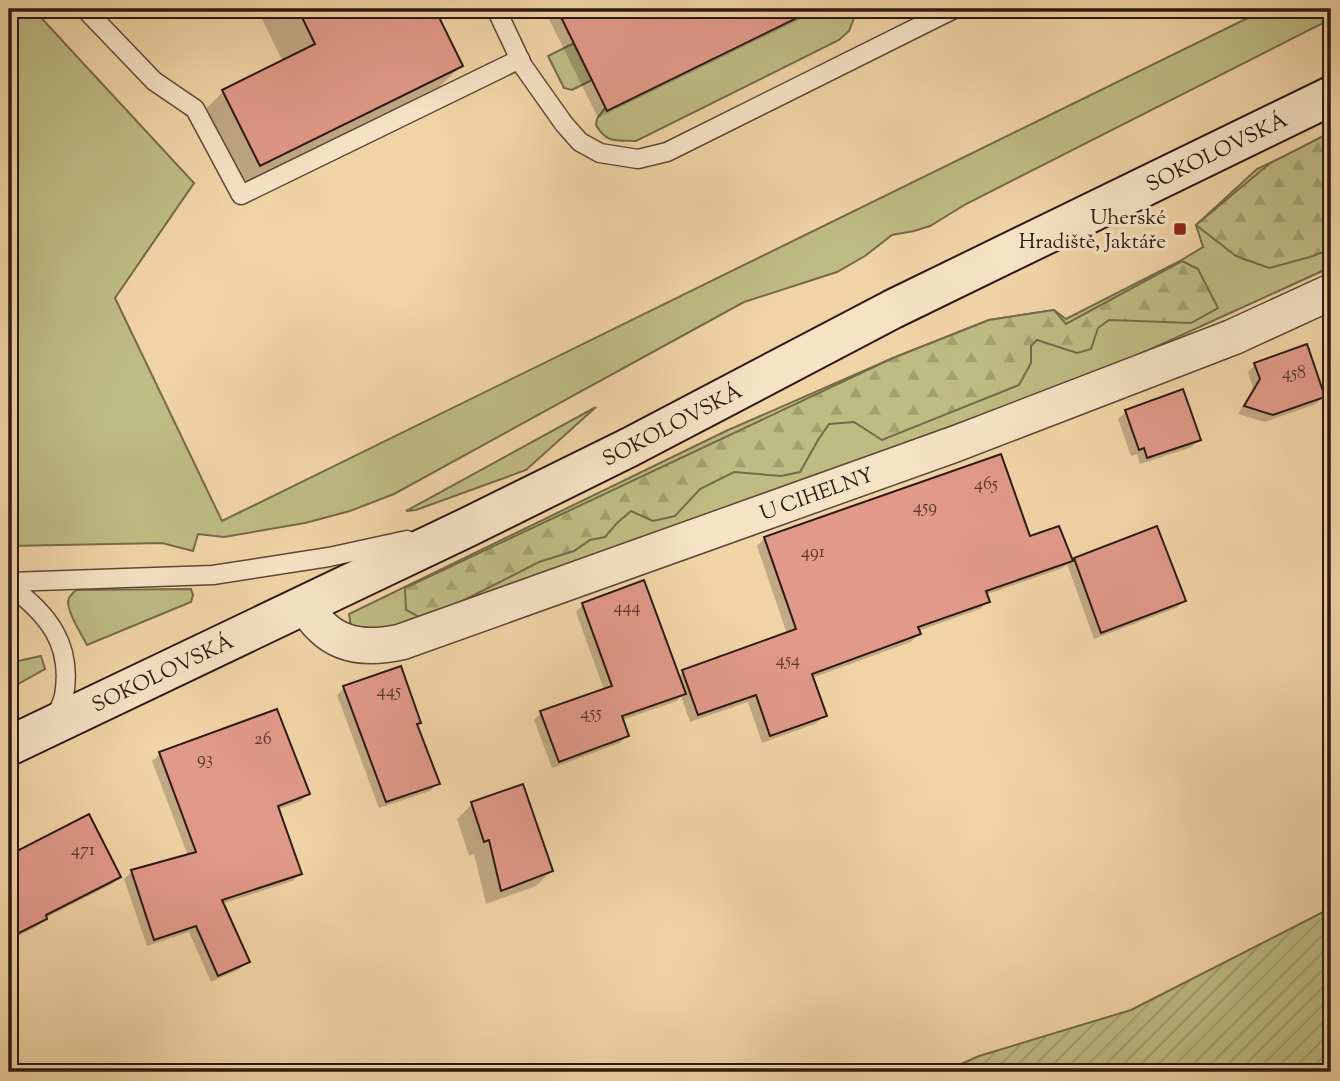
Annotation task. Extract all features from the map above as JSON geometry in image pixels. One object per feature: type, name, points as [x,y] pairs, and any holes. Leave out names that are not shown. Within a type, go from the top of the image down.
[{"type":"main road","name":"SOKOLOVSKÁ","points":[[9,746],[468,527],[630,447],[893,309],[1331,96]]},
{"type":"street","name":"U CIHELNY","points":[[305,605],[321,627],[346,642],[372,646],[401,642],[955,444],[1233,337],[1331,292]]},
{"type":"lane","points":[[85,9],[154,81],[195,108],[241,195],[520,59]]},
{"type":"lane","points":[[496,9],[520,59],[564,124],[580,142],[600,153],[638,159],[667,152],[954,9]]},
{"type":"lane","points":[[9,584],[213,575],[330,557],[468,527]]},
{"type":"lane","points":[[9,584],[42,612],[56,631],[65,671],[63,697],[53,724]]},
{"type":"green space","points":[[9,9],[33,9],[194,183],[115,298],[222,521],[1266,9],[1331,9],[1331,19],[966,204],[930,226],[892,235],[865,256],[837,272],[744,302],[394,494],[350,511],[305,523],[224,537],[198,534],[193,551],[162,543],[9,546]]},
{"type":"green space","points":[[802,9],[855,9],[856,13],[849,31],[839,40],[636,141],[608,138],[596,125],[607,105]]},
{"type":"green space","points":[[574,43],[592,80],[572,90],[564,88],[548,56]]},
{"type":"green space","points":[[1331,132],[1331,249],[1269,268],[1236,256],[1196,225],[1269,164]]},
{"type":"green space","points":[[1331,134],[1331,267],[1116,365],[379,638],[351,627],[349,614],[726,431],[893,358],[989,320],[1054,310],[1066,319],[1203,247],[1196,225],[1257,169]]},
{"type":"green space","points":[[1182,261],[1198,269],[1218,308],[1191,323],[1109,320],[1098,328],[1091,349],[1077,353],[1037,340],[1031,346],[1031,363],[1019,385],[882,440],[854,422],[829,424],[800,472],[781,476],[734,472],[700,489],[675,516],[653,521],[631,511],[605,537],[590,540],[574,551],[539,562],[425,620],[406,610],[405,588],[893,358],[989,320],[1054,310],[1066,324]]},
{"type":"green space","points":[[596,407],[526,470],[416,510],[406,511]]},
{"type":"green space","points":[[191,589],[191,602],[87,645],[71,615],[68,602],[76,590]]},
{"type":"green space","points":[[41,656],[45,669],[9,689],[9,663]]},
{"type":"green space","points":[[1331,908],[1331,1072],[943,1072],[979,1056],[1131,1010]]},
{"type":"building","points":[[298,9],[435,9],[463,66],[260,166],[222,90],[315,44]]},
{"type":"building","points":[[557,9],[815,9],[607,111]]},
{"type":"building","points":[[1307,344],[1325,397],[1273,415],[1244,406],[1260,379],[1254,363]]},
{"type":"building","points":[[1183,389],[1201,440],[1147,458],[1144,448],[1139,450],[1125,410]]},
{"type":"building","points":[[1001,454],[1030,536],[1059,526],[1073,561],[986,591],[990,602],[918,627],[921,634],[812,674],[827,716],[770,736],[756,695],[698,715],[682,670],[796,629],[764,537]]},
{"type":"building","points":[[1157,526],[1186,601],[1101,633],[1074,558]]},
{"type":"building","points":[[644,580],[686,694],[622,716],[629,736],[559,762],[540,711],[612,686],[582,603]]},
{"type":"building","points":[[401,666],[421,723],[417,724],[440,784],[386,802],[343,686]]},
{"type":"building","points":[[277,709],[310,794],[278,806],[302,874],[222,900],[250,962],[218,976],[196,926],[154,940],[131,870],[196,852],[159,752]]},
{"type":"building","points":[[523,784],[553,871],[501,891],[489,840],[484,842],[471,802]]},
{"type":"building","points":[[89,814],[121,877],[46,915],[47,919],[9,938],[9,855]]},
{"type":"place","name":"Uherské Hradiště, Jaktáře","points":[[1180,229]]}]
